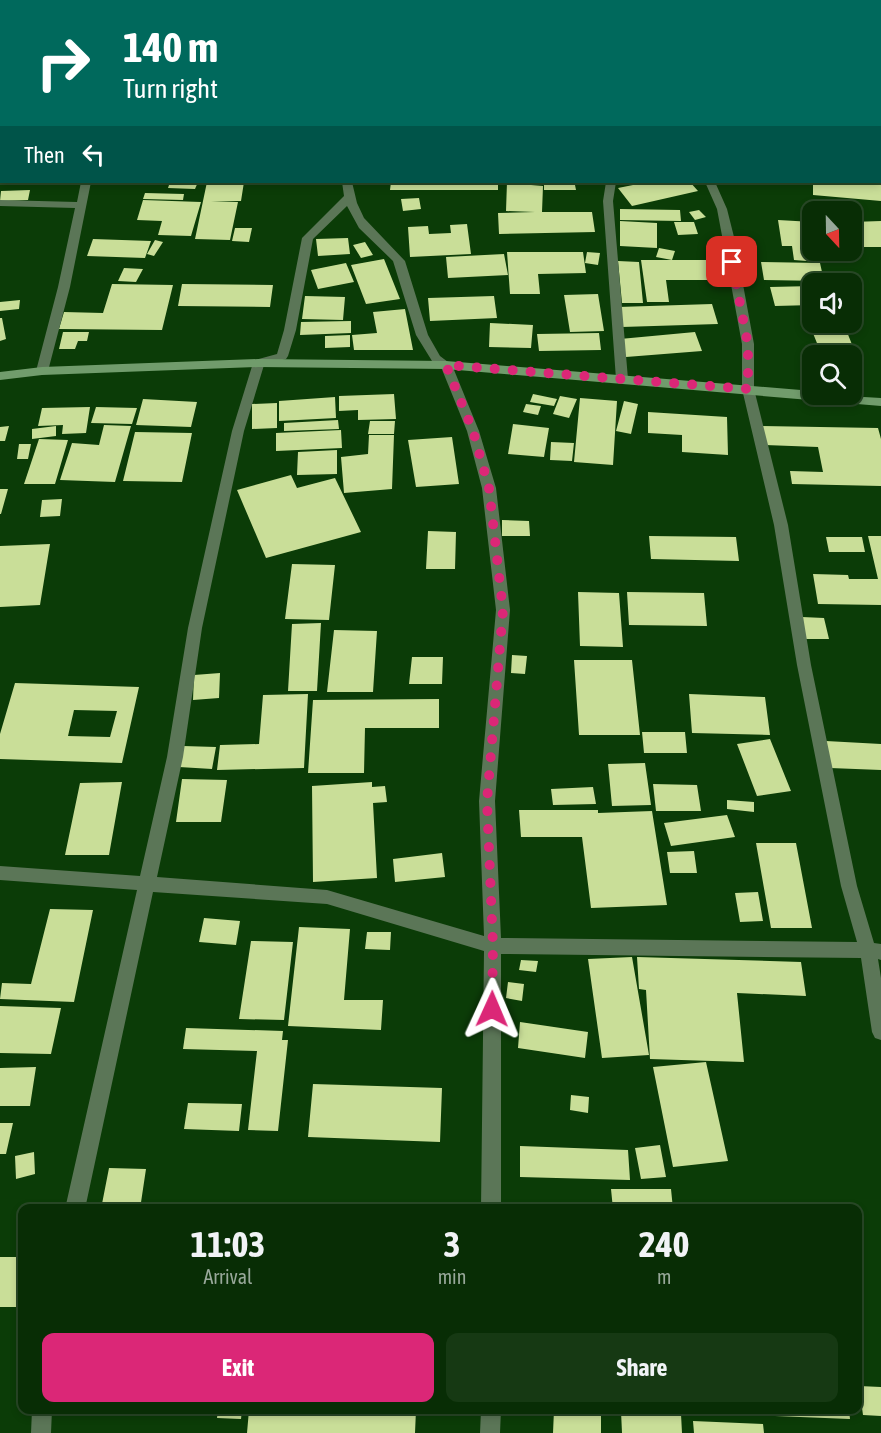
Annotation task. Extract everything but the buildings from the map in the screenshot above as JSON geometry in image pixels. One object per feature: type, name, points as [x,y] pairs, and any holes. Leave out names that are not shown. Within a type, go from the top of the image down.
[{"type":"street","points":[[42,371],[64,287],[86,183]]},
{"type":"street","points":[[347,183],[349,198],[359,224],[400,261],[408,295],[425,342],[436,361],[446,365],[473,431],[489,488],[503,610],[487,801],[493,946],[491,1204]]},
{"type":"street","points":[[611,183],[608,201],[622,379]]},
{"type":"street","points":[[710,183],[722,209],[748,345],[748,389],[781,525],[804,666],[849,886],[874,951],[881,1032]]},
{"type":"street","points":[[259,363],[282,356],[290,330],[308,238],[349,198]]},
{"type":"street","points":[[0,202],[81,205]]},
{"type":"street","points":[[76,1204],[175,757],[198,617],[238,431],[259,363]]},
{"type":"street","points":[[0,376],[42,371],[259,363],[446,365],[881,402]]},
{"type":"street","points":[[0,873],[327,897],[493,946],[874,951]]},
{"type":"street","points":[[42,1414],[42,1433]]},
{"type":"street","points":[[490,1433],[491,1414]]},
{"type":"route","points":[[492,1009],[493,946],[487,801],[503,610],[489,488],[473,431],[446,365],[748,389],[748,345],[732,262]]}]
